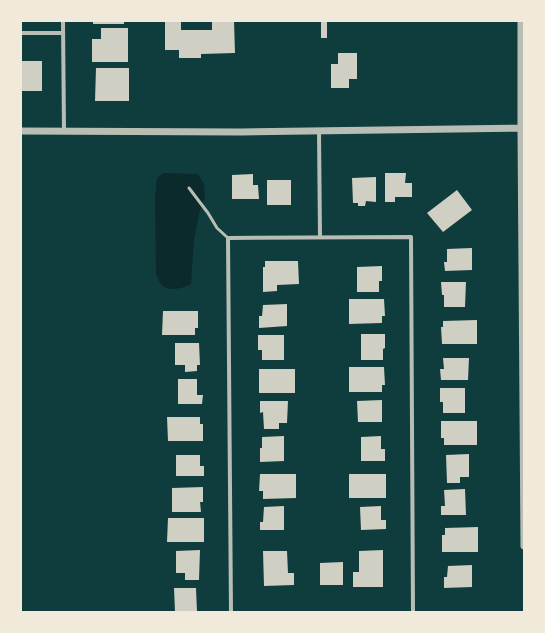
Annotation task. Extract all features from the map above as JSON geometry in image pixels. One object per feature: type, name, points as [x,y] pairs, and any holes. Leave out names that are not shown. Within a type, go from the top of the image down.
[{"type":"street","points":[[63,21],[64,130]]},
{"type":"street","points":[[522,21],[524,546]]},
{"type":"street","points":[[21,33],[63,33]]},
{"type":"street","points":[[21,131],[319,131],[522,128]]},
{"type":"street","points":[[319,131],[320,237]]},
{"type":"street","points":[[231,612],[228,238],[411,237],[413,612]]},
{"type":"lane","points":[[189,188],[208,213],[217,228],[228,238]]},
{"type":"water","points":[[163,173],[198,174],[204,184],[205,197],[199,214],[194,240],[191,284],[177,289],[170,289],[163,286],[156,275],[155,198],[157,178]]},
{"type":"building","points":[[93,21],[124,21],[124,24],[93,24]]},
{"type":"building","points":[[212,21],[234,21],[235,53],[201,54],[201,58],[179,58],[179,50],[165,50],[165,22],[181,22],[181,30],[212,30]]},
{"type":"building","points":[[321,21],[327,21],[327,38],[321,38]]},
{"type":"building","points":[[101,28],[128,28],[128,62],[92,62],[92,39],[101,39]]},
{"type":"building","points":[[338,53],[357,53],[357,79],[349,79],[349,88],[331,88],[331,64],[338,64]]},
{"type":"building","points":[[21,61],[42,61],[42,91],[21,91]]},
{"type":"building","points":[[96,68],[129,68],[129,101],[95,101]]},
{"type":"building","points":[[385,173],[406,173],[405,183],[412,183],[412,197],[395,197],[395,202],[385,202]]},
{"type":"building","points":[[253,174],[253,185],[258,185],[259,199],[232,199],[232,175]]},
{"type":"building","points":[[376,177],[376,202],[366,201],[365,206],[358,206],[358,203],[353,203],[352,178]]},
{"type":"building","points":[[267,180],[291,180],[291,205],[267,205]]},
{"type":"building","points":[[457,190],[472,210],[443,232],[427,213]]},
{"type":"building","points":[[472,248],[472,270],[445,271],[444,262],[447,262],[447,249]]},
{"type":"building","points":[[265,261],[298,261],[299,284],[277,285],[277,291],[263,292],[263,267],[265,267]]},
{"type":"building","points":[[382,266],[382,281],[379,281],[379,292],[357,292],[357,267]]},
{"type":"building","points":[[441,282],[466,282],[465,307],[444,307],[444,295],[442,295]]},
{"type":"building","points":[[349,299],[384,299],[385,316],[382,316],[382,323],[349,324]]},
{"type":"building","points":[[287,304],[287,326],[259,328],[259,316],[262,316],[263,305]]},
{"type":"building","points":[[163,311],[198,311],[198,328],[195,328],[195,335],[162,335]]},
{"type":"building","points":[[477,320],[477,344],[442,344],[441,327],[443,327],[443,321]]},
{"type":"building","points":[[361,334],[385,334],[383,360],[361,360]]},
{"type":"building","points":[[258,335],[284,335],[284,360],[262,360],[262,350],[258,350]]},
{"type":"building","points":[[175,343],[199,343],[200,365],[197,365],[197,371],[185,372],[185,365],[175,365]]},
{"type":"building","points":[[443,358],[469,358],[468,380],[441,380],[440,369],[444,369]]},
{"type":"building","points":[[349,367],[384,367],[385,385],[382,385],[382,392],[349,392]]},
{"type":"building","points":[[259,369],[295,369],[295,393],[259,393]]},
{"type":"building","points":[[178,379],[197,379],[197,395],[203,395],[202,404],[178,404]]},
{"type":"building","points":[[440,388],[465,388],[465,413],[443,413],[443,402],[440,402]]},
{"type":"building","points":[[382,400],[382,422],[358,422],[357,401]]},
{"type":"building","points":[[260,401],[288,401],[287,423],[279,423],[279,429],[264,429],[263,412],[260,413]]},
{"type":"building","points":[[167,417],[200,417],[200,424],[203,424],[203,441],[168,441]]},
{"type":"building","points":[[441,421],[477,421],[477,445],[444,445],[444,438],[441,438]]},
{"type":"building","points":[[284,436],[284,461],[260,462],[262,437]]},
{"type":"building","points":[[381,436],[381,449],[385,449],[385,461],[361,461],[361,437]]},
{"type":"building","points":[[469,454],[469,477],[460,477],[460,483],[447,483],[446,455]]},
{"type":"building","points":[[176,455],[200,455],[200,466],[204,466],[204,476],[176,476]]},
{"type":"building","points":[[260,474],[296,474],[296,498],[263,499],[263,491],[259,491]]},
{"type":"building","points":[[349,474],[386,474],[386,498],[349,498]]},
{"type":"building","points":[[203,487],[203,502],[200,502],[201,512],[172,512],[172,488]]},
{"type":"building","points":[[465,489],[466,515],[441,515],[441,506],[445,506],[444,490]]},
{"type":"building","points":[[284,506],[284,530],[260,530],[260,522],[263,522],[264,507]]},
{"type":"building","points":[[381,506],[381,520],[386,520],[386,529],[361,530],[360,507]]},
{"type":"building","points":[[168,518],[204,518],[204,542],[167,542]]},
{"type":"building","points":[[478,527],[478,552],[442,552],[442,535],[445,535],[445,528]]},
{"type":"building","points":[[200,550],[199,580],[185,580],[185,573],[176,573],[176,551]]},
{"type":"building","points":[[383,550],[383,587],[353,587],[353,572],[359,572],[359,551]]},
{"type":"building","points":[[263,551],[287,551],[288,573],[294,573],[294,585],[264,586]]},
{"type":"building","points":[[343,562],[343,585],[320,585],[320,563]]},
{"type":"building","points":[[472,565],[472,587],[444,588],[444,577],[447,577],[448,566]]},
{"type":"building","points":[[174,588],[196,588],[197,612],[175,612]]}]
